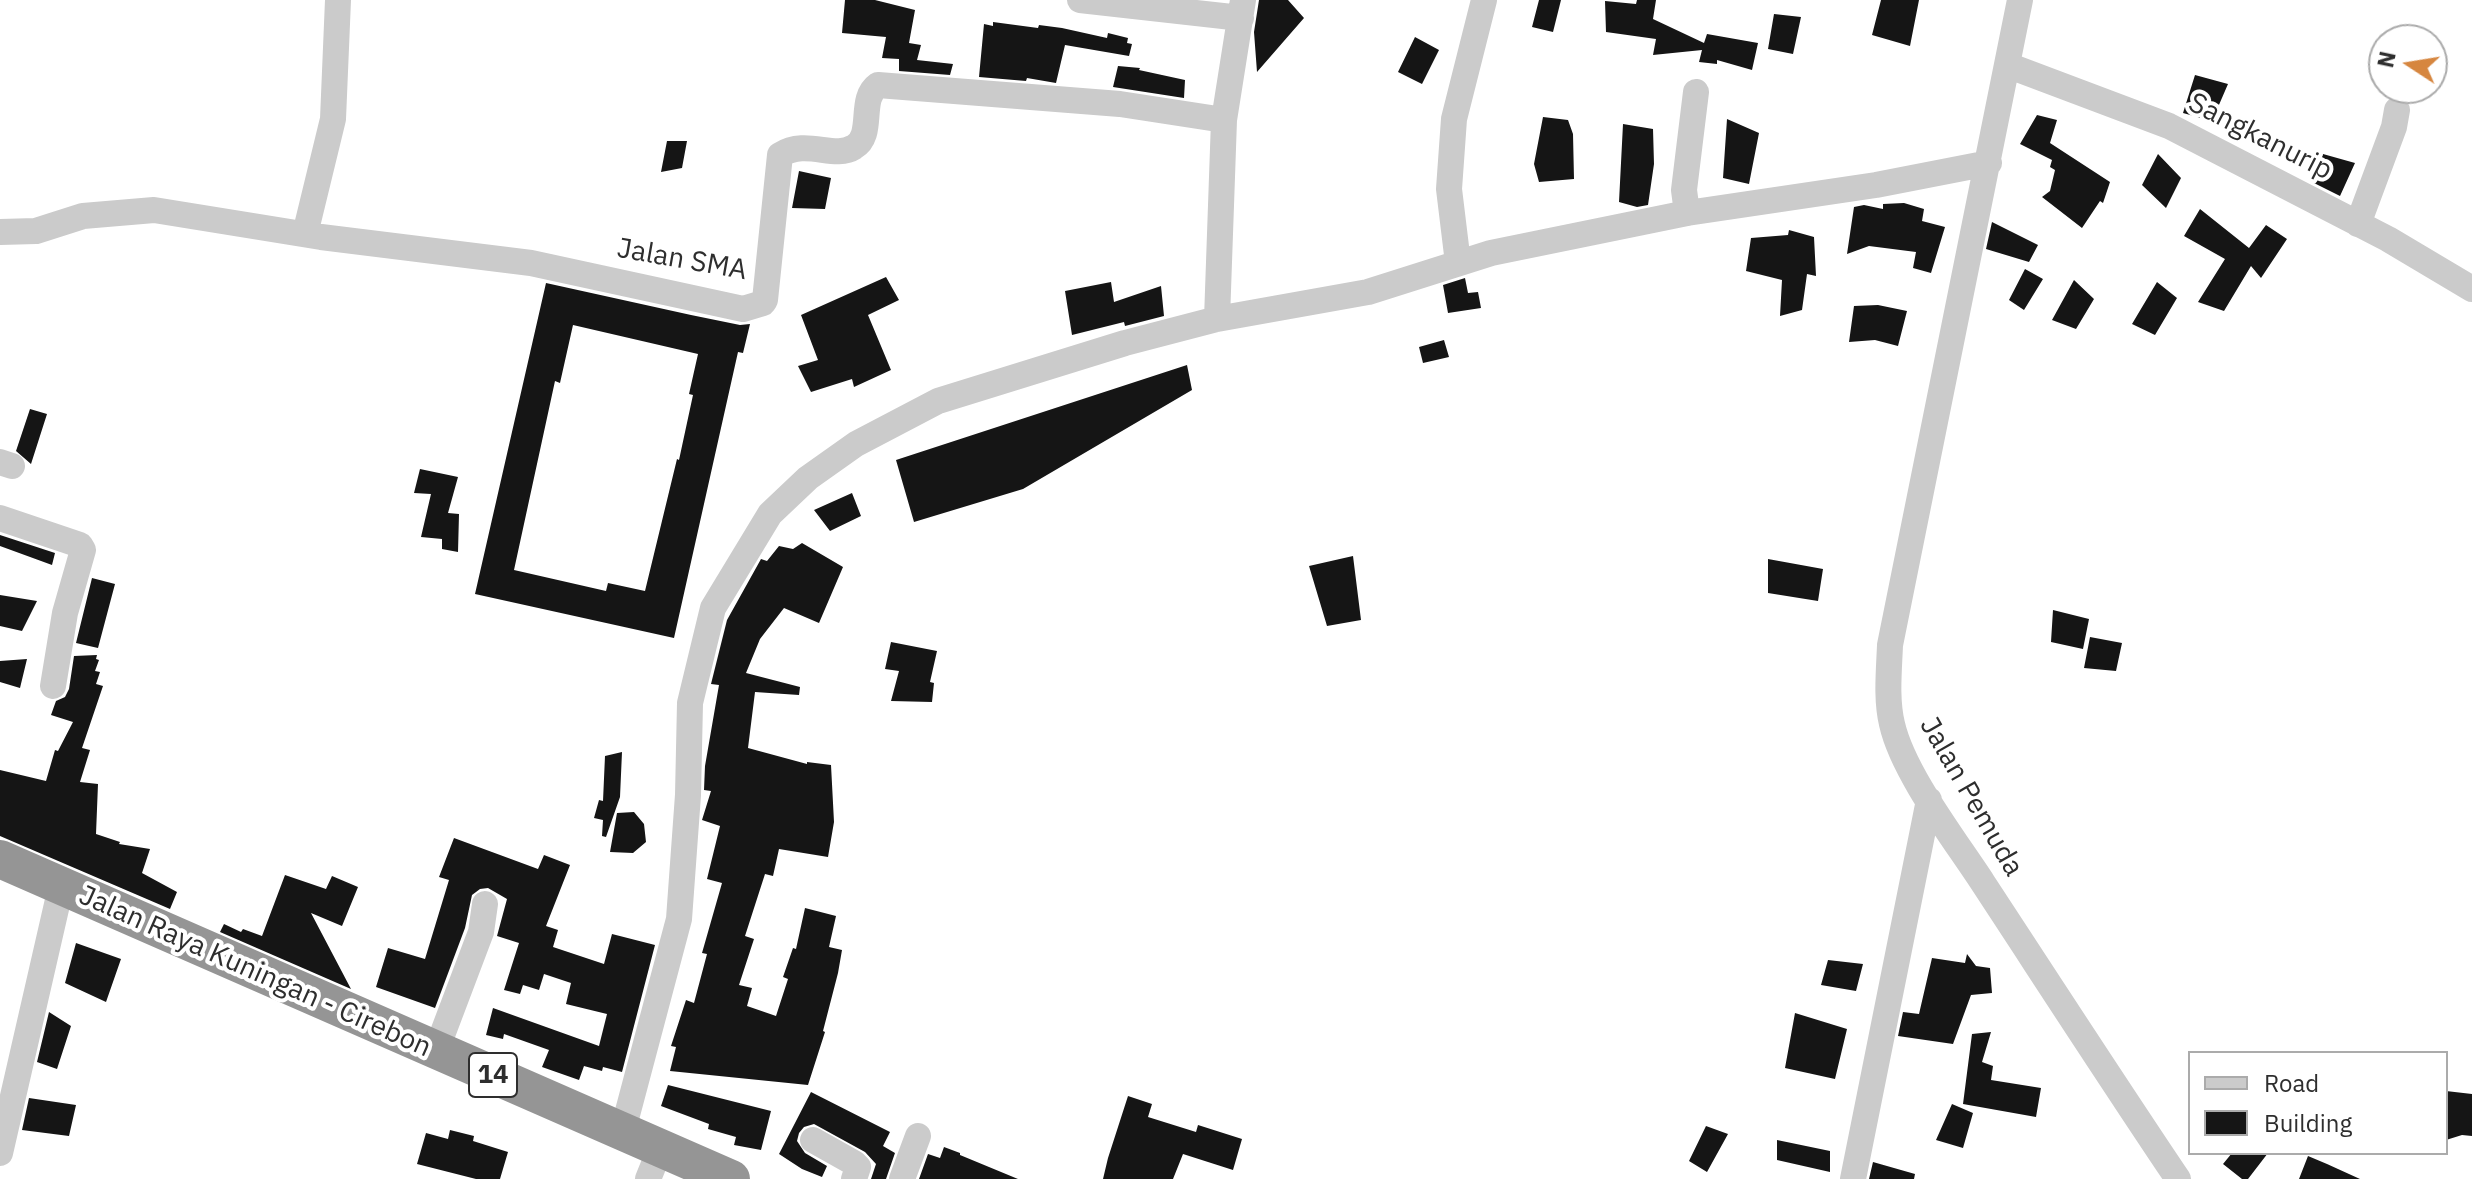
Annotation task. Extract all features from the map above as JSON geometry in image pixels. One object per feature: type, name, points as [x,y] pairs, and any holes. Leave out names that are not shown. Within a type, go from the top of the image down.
[{"type":"highway","name":"Jalan Raya Kuningan - Cirebon","points":[[0,859],[623,1130],[670,1166],[731,1179]]},
{"type":"street","points":[[305,234],[333,119],[338,0]]},
{"type":"street","points":[[1080,0],[1242,9],[1224,120],[1217,319]]},
{"type":"street","points":[[1458,263],[1449,189],[1454,119],[1484,0]]},
{"type":"street","name":"Jalan Pemuda","points":[[2020,0],[1890,645],[1888,700],[1900,750],[1929,800],[2178,1179]]},
{"type":"street","name":"Sangkanurip","points":[[2007,65],[2169,126],[2411,252],[2472,289]]},
{"type":"street","name":"Jalan SMA","points":[[0,232],[36,231],[83,216],[154,210],[305,234],[531,263],[743,309],[765,300],[780,155],[797,147],[842,151],[854,148],[862,140],[868,97],[878,85],[1120,104],[1224,120]]},
{"type":"street","points":[[1687,213],[1684,190],[1696,92]]},
{"type":"street","points":[[2358,224],[2394,127],[2397,110]]},
{"type":"street","points":[[623,1130],[679,919],[688,795],[690,703],[713,608],[770,514],[808,478],[856,444],[938,401],[1125,343],[1217,319],[1368,292],[1491,253],[1687,213],[1876,185],[1989,163]]},
{"type":"street","points":[[0,518],[80,545],[83,550],[65,613],[53,686]]},
{"type":"street","points":[[1853,1179],[1929,800]]},
{"type":"street","points":[[0,1153],[61,887]]},
{"type":"street","points":[[436,1051],[481,932],[485,904]]},
{"type":"street","points":[[902,1179],[918,1136]]},
{"type":"street","points":[[813,1140],[854,1163],[858,1167],[854,1179]]},
{"type":"building","points":[[845,0],[875,0],[915,10],[909,43],[921,45],[917,60],[953,64],[950,75],[899,71],[899,59],[882,58],[886,37],[842,33]]},
{"type":"building","points":[[1259,0],[1288,0],[1304,18],[1257,72],[1254,32]]},
{"type":"building","points":[[1539,0],[1561,0],[1553,32],[1532,27]]},
{"type":"building","points":[[1637,0],[1656,0],[1653,19],[1704,43],[1707,34],[1758,43],[1752,70],[1717,60],[1717,64],[1699,62],[1702,50],[1653,55],[1656,39],[1606,32],[1605,1],[1636,4]]},
{"type":"building","points":[[1881,0],[1919,0],[1910,46],[1872,35]]},
{"type":"building","points":[[1774,14],[1801,17],[1793,54],[1768,49]]},
{"type":"building","points":[[993,22],[1062,28],[1107,38],[1108,33],[1128,38],[1127,43],[1132,44],[1129,56],[1065,45],[1056,83],[1027,78],[1026,81],[979,77],[984,24],[993,26]]},
{"type":"building","points":[[1415,37],[1439,50],[1422,84],[1398,72]]},
{"type":"building","points":[[1118,66],[1140,68],[1185,80],[1184,98],[1113,87]]},
{"type":"building","points":[[2195,75],[2228,84],[2212,121],[2183,113]]},
{"type":"building","points":[[2037,115],[2057,120],[2050,143],[2110,182],[2103,203],[2100,201],[2082,228],[2042,197],[2050,191],[2055,170],[2050,167],[2052,160],[2020,144]]},
{"type":"building","points":[[1543,117],[1568,120],[1573,134],[1574,179],[1539,182],[1534,164]]},
{"type":"building","points":[[1727,119],[1759,133],[1749,184],[1723,178]]},
{"type":"building","points":[[1623,124],[1653,129],[1654,164],[1648,205],[1637,207],[1619,202]]},
{"type":"building","points":[[667,141],[687,141],[682,168],[661,172]]},
{"type":"building","points":[[2158,154],[2181,178],[2166,208],[2142,185]]},
{"type":"building","points":[[2323,154],[2355,163],[2340,196],[2314,183]]},
{"type":"building","points":[[799,171],[831,178],[825,209],[792,208]]},
{"type":"building","points":[[1904,203],[1924,209],[1922,221],[1945,227],[1931,273],[1913,268],[1916,252],[1869,246],[1847,254],[1854,207],[1864,205],[1883,209],[1883,204]]},
{"type":"building","points":[[2200,209],[2249,248],[2266,225],[2287,239],[2261,278],[2251,266],[2224,311],[2198,302],[2225,259],[2184,236]]},
{"type":"building","points":[[1992,222],[2038,245],[2029,262],[1986,249]]},
{"type":"building","points":[[1789,230],[1814,237],[1816,276],[1807,274],[1802,310],[1780,316],[1782,280],[1746,271],[1751,238],[1788,235]]},
{"type":"building","points":[[2025,269],[2043,279],[2024,310],[2009,300]]},
{"type":"building","points":[[886,277],[899,300],[868,315],[891,370],[854,387],[852,379],[811,392],[798,366],[818,360],[801,315]]},
{"type":"building","points":[[1465,278],[1468,293],[1478,292],[1481,308],[1448,313],[1443,285]]},
{"type":"building","points":[[2074,280],[2094,299],[2076,329],[2052,320]]},
{"type":"building","points":[[1111,282],[1114,302],[1161,286],[1164,316],[1072,335],[1065,291]]},
{"type":"building","points":[[2157,282],[2177,298],[2155,335],[2132,324]]},
{"type":"building","points":[[546,283],[740,325],[750,324],[743,353],[738,352],[674,638],[475,594]],"holes":[[[573,325],[698,354],[679,460],[645,591],[608,583],[606,591],[514,570],[555,381],[560,383]]]},
{"type":"building","points":[[1878,305],[1907,311],[1898,346],[1875,340],[1849,342],[1854,306]]},
{"type":"building","points":[[1444,340],[1449,357],[1423,363],[1419,347]]},
{"type":"building","points":[[1187,365],[1192,390],[1023,489],[914,522],[896,460]]},
{"type":"building","points":[[30,409],[47,414],[31,464],[16,451]]},
{"type":"building","points":[[420,469],[458,477],[448,513],[459,514],[458,552],[442,549],[442,539],[421,537],[431,494],[414,493]]},
{"type":"building","points":[[852,493],[861,516],[830,531],[814,510]]},
{"type":"building","points":[[0,535],[55,553],[52,565],[0,546]]},
{"type":"building","points":[[802,543],[843,567],[819,623],[784,608],[760,639],[746,673],[800,687],[799,695],[755,692],[748,748],[807,764],[831,765],[834,822],[828,857],[779,849],[773,876],[765,874],[745,936],[754,939],[739,985],[752,988],[747,1006],[776,1016],[788,979],[783,977],[793,948],[796,949],[805,908],[836,916],[829,947],[842,950],[825,1032],[808,1085],[670,1071],[676,1047],[671,1046],[686,1000],[694,1003],[707,954],[702,953],[722,883],[707,879],[720,826],[702,820],[711,791],[704,790],[705,766],[719,685],[711,684],[727,620],[761,559],[767,561],[779,546],[793,549]]},
{"type":"building","points":[[1353,556],[1361,620],[1327,626],[1309,566]]},
{"type":"building","points":[[1768,559],[1823,569],[1818,601],[1768,593]]},
{"type":"building","points":[[92,578],[115,584],[98,648],[76,643]]},
{"type":"building","points":[[0,595],[37,601],[22,631],[0,626]]},
{"type":"building","points":[[2053,610],[2089,619],[2083,649],[2051,642]]},
{"type":"building","points":[[2090,637],[2122,643],[2116,671],[2084,668]]},
{"type":"building","points":[[891,642],[937,651],[930,682],[934,683],[932,702],[891,701],[899,671],[885,669]]},
{"type":"building","points":[[97,655],[96,659],[99,660],[95,671],[100,672],[96,684],[103,686],[82,748],[90,750],[80,782],[98,784],[96,834],[119,844],[150,849],[142,873],[177,892],[170,909],[0,836],[0,770],[46,781],[55,750],[58,751],[73,722],[51,715],[56,701],[65,697],[69,689],[74,656]]},
{"type":"building","points":[[27,659],[20,688],[0,682],[0,661]]},
{"type":"building","points":[[622,752],[620,797],[606,837],[602,836],[603,820],[594,818],[599,800],[603,801],[605,756]]},
{"type":"building","points":[[634,812],[644,824],[646,842],[633,853],[610,852],[617,813]]},
{"type":"building","points":[[454,838],[538,869],[544,855],[570,865],[546,926],[558,930],[553,947],[604,964],[612,934],[655,945],[622,1072],[584,1066],[579,1080],[542,1067],[549,1050],[504,1034],[503,1039],[486,1035],[493,1008],[599,1046],[607,1014],[566,1004],[571,983],[544,974],[539,990],[523,985],[520,994],[504,990],[519,943],[497,936],[507,899],[488,888],[472,895],[465,928],[435,1008],[376,987],[388,948],[425,959],[449,880],[439,877]]},
{"type":"building","points":[[285,875],[326,889],[332,876],[358,887],[342,926],[311,913],[351,989],[220,932],[224,924],[241,932],[243,929],[262,936]]},
{"type":"building","points":[[76,943],[121,959],[106,1002],[65,983]]},
{"type":"building","points":[[1967,954],[1976,966],[1990,968],[1992,993],[1971,995],[1953,1044],[1898,1036],[1903,1012],[1919,1014],[1932,958],[1965,963]]},
{"type":"building","points":[[1828,960],[1863,964],[1856,991],[1821,985]]},
{"type":"building","points":[[49,1012],[71,1026],[57,1069],[37,1062]]},
{"type":"building","points":[[1795,1013],[1847,1029],[1835,1079],[1785,1068]]},
{"type":"building","points":[[1991,1032],[1982,1062],[1993,1066],[1991,1080],[2041,1088],[2036,1117],[1963,1104],[1972,1034]]},
{"type":"building","points":[[668,1085],[771,1111],[761,1150],[734,1145],[736,1137],[708,1129],[709,1124],[661,1106]]},
{"type":"building","points":[[2448,1091],[2472,1094],[2472,1136],[2448,1139]]},
{"type":"building","points":[[811,1092],[890,1132],[883,1146],[895,1153],[886,1179],[871,1179],[876,1164],[865,1152],[814,1124],[804,1127],[797,1141],[805,1153],[827,1166],[822,1177],[779,1154]]},
{"type":"building","points":[[1128,1096],[1152,1104],[1148,1117],[1196,1132],[1198,1125],[1242,1139],[1233,1170],[1183,1154],[1173,1179],[1103,1179]]},
{"type":"building","points":[[29,1098],[76,1105],[69,1136],[22,1130]]},
{"type":"building","points":[[1952,1104],[1973,1113],[1963,1148],[1936,1140]]},
{"type":"building","points":[[1706,1126],[1728,1134],[1707,1172],[1689,1161]]},
{"type":"building","points":[[450,1130],[474,1136],[473,1141],[508,1152],[500,1179],[476,1179],[417,1164],[426,1133],[448,1139]]},
{"type":"building","points":[[1777,1140],[1830,1151],[1830,1172],[1777,1160]]},
{"type":"building","points":[[944,1147],[1018,1179],[919,1179],[928,1154],[940,1158]]},
{"type":"building","points":[[2230,1155],[2266,1155],[2248,1179],[2242,1179],[2223,1164]]},
{"type":"building","points":[[2308,1156],[2327,1164],[2360,1179],[2299,1179]]},
{"type":"building","points":[[1873,1162],[1915,1174],[1914,1179],[1869,1179]]}]
